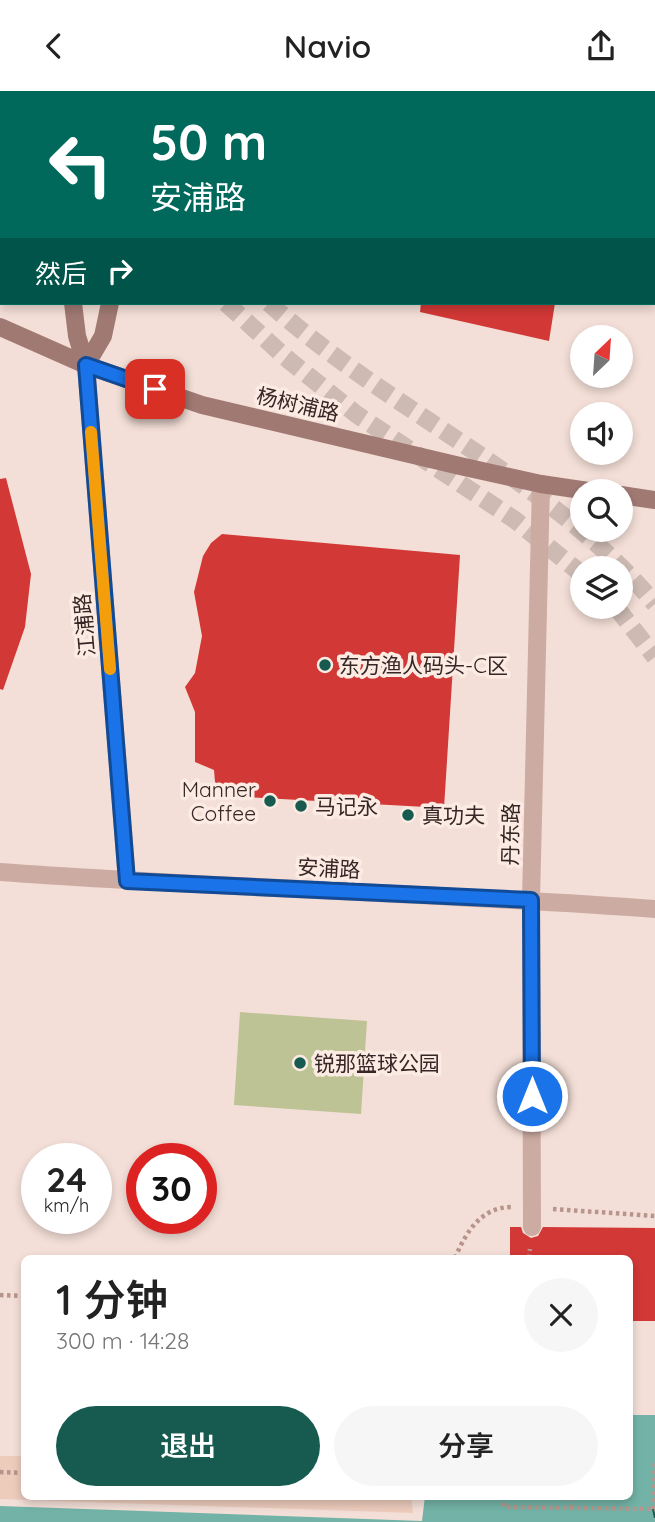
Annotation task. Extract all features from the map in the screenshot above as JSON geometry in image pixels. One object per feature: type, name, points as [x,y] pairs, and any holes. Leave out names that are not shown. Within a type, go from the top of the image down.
[{"type":"main road","name":"江浦路","points":[[73,305],[76,336],[86,365]]},
{"type":"main road","points":[[86,365],[103,336],[110,305]]},
{"type":"main road","name":"杨树浦路","points":[[0,327],[86,365],[202,405],[541,484],[570,488]]},
{"type":"main road","points":[[633,497],[655,500]]},
{"type":"street","name":"江浦路","points":[[86,365],[127,881]]},
{"type":"street","name":"丹东路","points":[[532,1227],[531,900],[541,484]]},
{"type":"street","name":"安浦路","points":[[0,871],[127,881],[531,900],[655,909]]},
{"type":"path","points":[[0,1295],[21,1296]]},
{"type":"path","points":[[505,1500],[504,1507],[654,1509],[655,1463]]},
{"type":"path","points":[[0,1472],[21,1473]]},
{"type":"path","points":[[571,1508],[572,1500]]},
{"type":"green space","name":"锐那篮球公园","points":[[240,1012],[367,1021],[361,1114],[234,1105]]},
{"type":"shaded area","points":[[0,1456],[21,1456],[21,1500],[0,1499]]},
{"type":"shaded area","points":[[30,1500],[411,1500],[413,1513]]},
{"type":"water","points":[[633,1415],[655,1415],[655,1522],[0,1522],[0,1506],[422,1521],[425,1500],[633,1500]]},
{"type":"building","points":[[421,305],[555,305],[549,341],[420,312]]},
{"type":"building","points":[[6,478],[31,574],[25,627],[3,690],[0,689],[0,479]]},
{"type":"building","name":"东方渔人码头-C区","points":[[222,534],[460,555],[444,808],[228,796],[215,782],[214,770],[195,762],[195,712],[185,687],[195,673],[202,636],[194,592],[203,556],[211,543]]},
{"type":"building","points":[[510,1227],[521,1227],[523,1233],[531,1238],[538,1236],[543,1227],[655,1228],[655,1321],[633,1321],[633,1255],[510,1255]]},
{"type":"ferry route","points":[[653,1509],[655,1518]]},
{"type":"tunnel","points":[[228,305],[285,357],[356,414],[515,520],[570,564]]},
{"type":"tunnel","points":[[271,305],[316,342],[519,482],[567,519],[613,559],[655,604]]},
{"type":"tunnel","points":[[625,619],[655,657]]},
{"type":"slow traffic","points":[[91,432],[110,669]]},
{"type":"place","name":"东方渔人码头-C区","points":[[325,665]]},
{"type":"place","name":"Manner Coffee","points":[[270,801]]},
{"type":"place","name":"马记永","points":[[301,806]]},
{"type":"place","name":"真功夫","points":[[408,815]]},
{"type":"place","name":"锐那篮球公园","points":[[300,1063]]},
{"type":"route","points":[[155,389],[86,365],[127,881],[531,900],[532,1096]]}]
